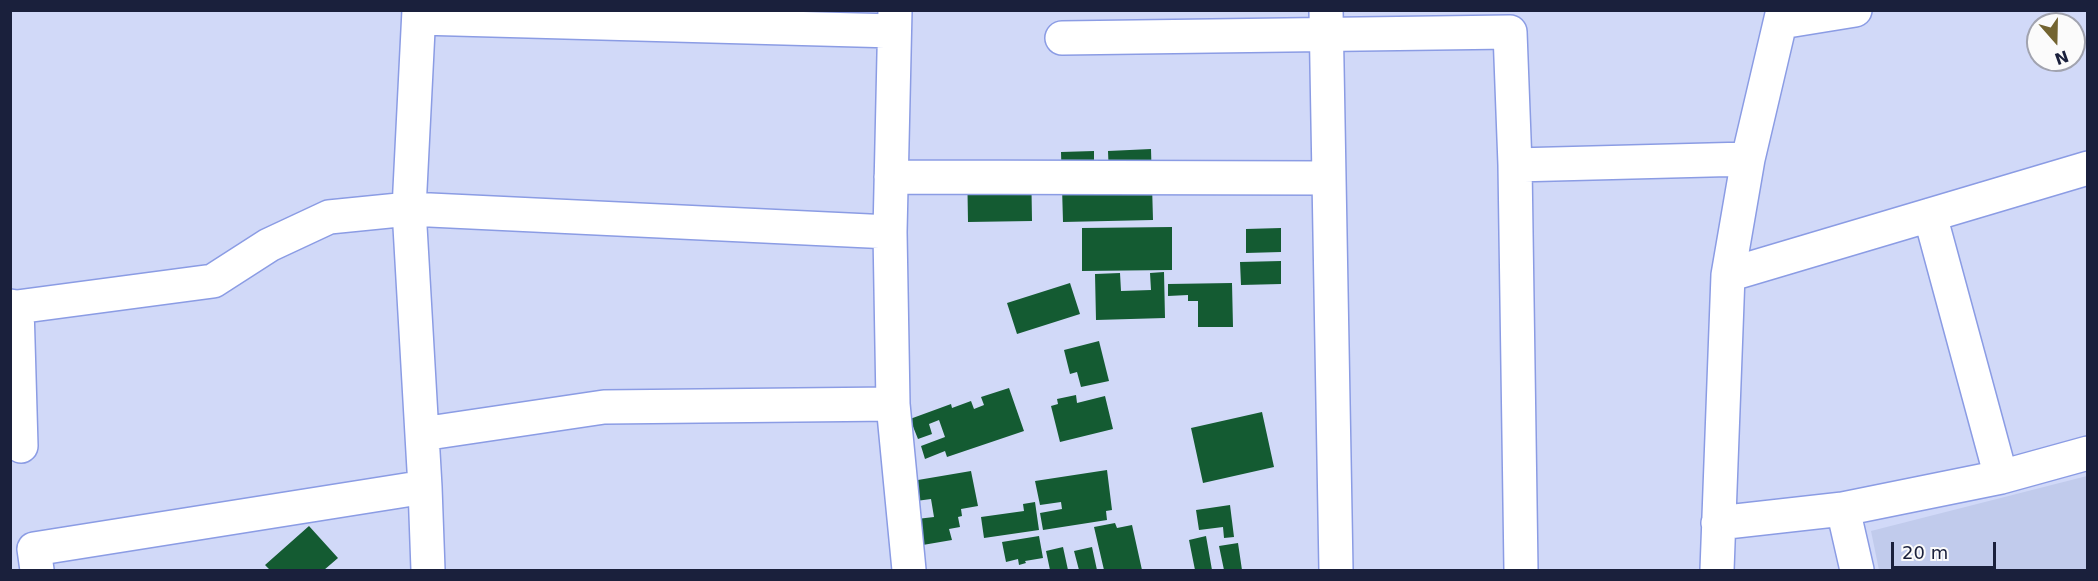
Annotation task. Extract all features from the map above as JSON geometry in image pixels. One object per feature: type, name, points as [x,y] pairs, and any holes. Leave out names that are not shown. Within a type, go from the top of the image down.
[{"type":"street","points":[[1717,570],[1728,274],[1748,159],[1782,16],[1855,10]]},
{"type":"street","points":[[428,570],[409,208],[419,14],[895,21],[890,232],[893,404],[909,570]]},
{"type":"street","points":[[1326,23],[1336,570]]},
{"type":"street","points":[[1062,38],[1326,23],[1510,32],[1515,165],[1521,570]]},
{"type":"street","points":[[1515,165],[1748,159]]},
{"type":"street","points":[[1728,274],[2088,168]]},
{"type":"street","points":[[891,177],[1329,178]]},
{"type":"street","points":[[21,446],[14,307],[213,280],[269,245],[329,217],[409,208],[890,232]]},
{"type":"street","points":[[1930,215],[2001,477]]},
{"type":"street","points":[[422,434],[604,407],[893,404]]},
{"type":"street","points":[[1719,523],[1843,509],[2001,477],[2088,453]]},
{"type":"street","points":[[37,570],[33,549],[425,487]]},
{"type":"street","points":[[1843,509],[1857,570]]},
{"type":"shaded area","points":[[2087,476],[2087,570],[1879,570],[1871,531]]},
{"type":"building","points":[[1151,149],[1153,220],[1063,222],[1061,152],[1094,151],[1094,177],[1109,177],[1108,151]]},
{"type":"building","points":[[1031,160],[1032,221],[968,222],[967,162],[1015,166],[1015,161]]},
{"type":"building","points":[[1172,227],[1172,270],[1082,271],[1082,228]]},
{"type":"building","points":[[1281,228],[1281,252],[1246,253],[1246,229]]},
{"type":"building","points":[[1281,261],[1281,284],[1241,285],[1240,262]]},
{"type":"building","points":[[1164,272],[1165,318],[1096,320],[1095,274],[1120,273],[1121,291],[1151,290],[1150,273]]},
{"type":"building","points":[[1070,283],[1080,314],[1017,334],[1007,303]]},
{"type":"building","points":[[1232,283],[1233,327],[1198,327],[1198,301],[1188,301],[1188,295],[1168,296],[1168,284]]},
{"type":"building","points":[[1099,341],[1109,381],[1081,387],[1077,372],[1070,374],[1064,350]]},
{"type":"building","points":[[1009,388],[1024,431],[947,457],[945,451],[925,459],[921,446],[945,437],[939,420],[929,424],[932,434],[918,439],[910,419],[951,404],[952,408],[971,401],[974,409],[984,405],[981,397]]},
{"type":"building","points":[[1076,395],[1077,403],[1105,396],[1113,429],[1060,442],[1051,406],[1058,404],[1057,399]]},
{"type":"building","points":[[1262,412],[1274,467],[1203,483],[1191,428]]},
{"type":"building","points":[[1107,470],[1112,510],[1106,511],[1107,520],[1043,530],[1040,513],[1062,509],[1061,502],[1040,505],[1035,481]]},
{"type":"building","points":[[971,471],[978,506],[961,509],[962,516],[958,517],[960,527],[949,529],[952,540],[911,547],[917,519],[934,517],[931,499],[916,501],[912,481]]},
{"type":"building","points":[[1035,502],[1039,530],[984,538],[981,517],[1024,511],[1023,504]]},
{"type":"building","points":[[1230,505],[1234,537],[1224,538],[1223,527],[1199,530],[1196,510]]},
{"type":"building","points":[[1115,523],[1117,528],[1132,525],[1142,570],[1104,570],[1094,527]]},
{"type":"building","points":[[309,526],[338,558],[324,570],[270,570],[265,565]]},
{"type":"building","points":[[1039,536],[1043,558],[1025,561],[1026,563],[1019,565],[1018,559],[1006,562],[1002,542]]},
{"type":"building","points":[[1206,536],[1212,570],[1195,570],[1189,540]]},
{"type":"building","points":[[1238,543],[1242,570],[1224,570],[1219,546]]},
{"type":"building","points":[[1063,547],[1068,570],[1050,570],[1046,551]]},
{"type":"building","points":[[1092,547],[1097,570],[1079,570],[1074,551]]}]
